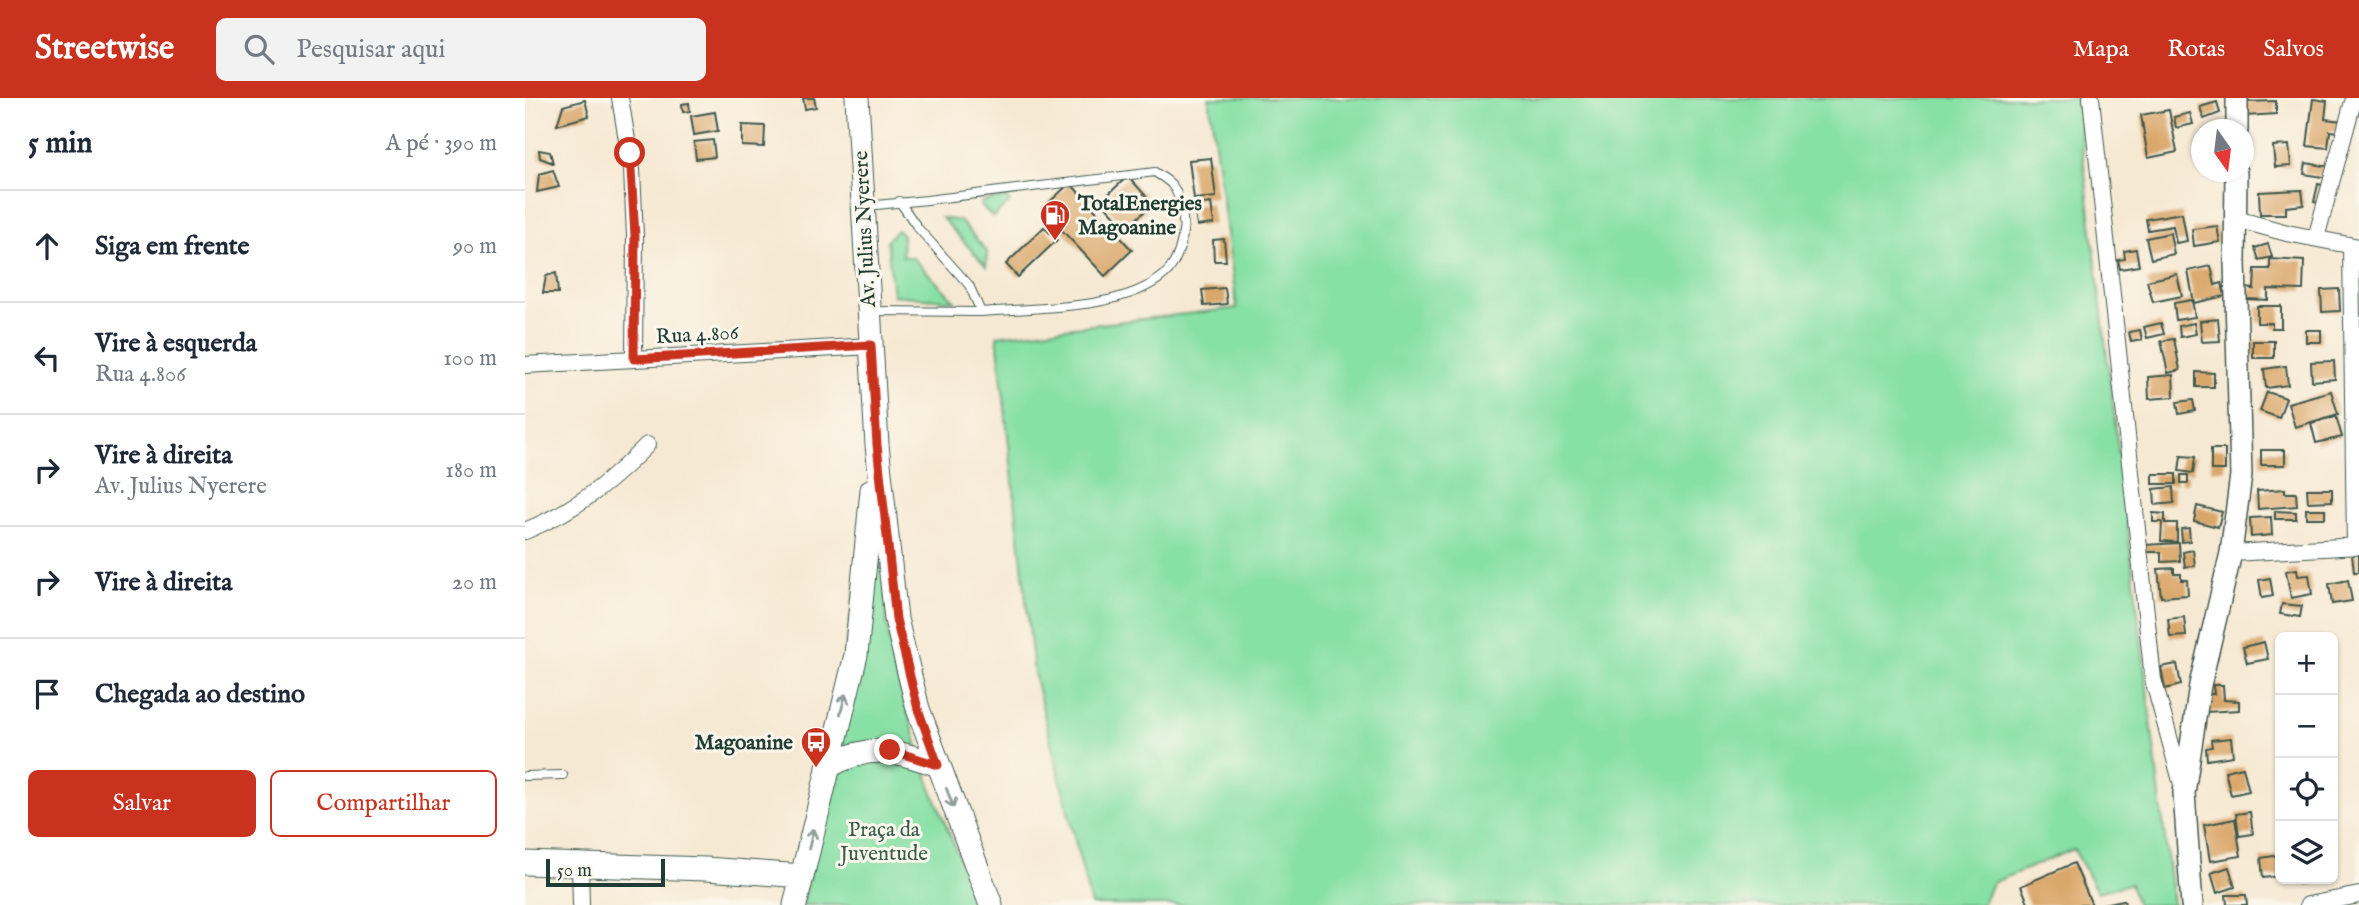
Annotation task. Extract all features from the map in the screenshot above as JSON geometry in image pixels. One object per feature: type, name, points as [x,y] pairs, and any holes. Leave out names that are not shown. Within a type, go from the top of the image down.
[{"type":"main road","name":"Av. Julius Nyerere","points":[[857,98],[877,445],[896,619],[918,709],[991,905]]},
{"type":"main road","name":"Av. Julius Nyerere","points":[[795,905],[795,875],[828,767],[856,655],[877,445]]},
{"type":"main road","points":[[828,767],[845,757],[868,751],[890,750],[938,765]]},
{"type":"main road","points":[[525,863],[795,875]]},
{"type":"street","points":[[620,98],[632,170],[635,236],[634,359]]},
{"type":"street","points":[[2091,98],[2153,678],[2184,793],[2192,905]]},
{"type":"street","points":[[2237,98],[2237,119]]},
{"type":"street","points":[[2316,238],[2354,98]]},
{"type":"street","points":[[2184,793],[2200,685],[2231,553],[2241,475],[2237,182]]},
{"type":"street","points":[[2231,553],[2357,546],[2355,246],[2236,219]]},
{"type":"street","name":"Rua 4.806","points":[[525,365],[871,345]]},
{"type":"street","points":[[525,531],[561,516],[590,496],[647,445]]},
{"type":"street","points":[[580,866],[581,905]]},
{"type":"street","points":[[2308,905],[2359,895]]},
{"type":"lane","points":[[863,206],[1155,172],[1172,185],[1184,225],[1180,250],[1166,274],[1123,297],[1088,303],[981,312],[869,311]]},
{"type":"lane","points":[[899,201],[918,228],[969,285],[981,312]]},
{"type":"lane","points":[[525,776],[563,775]]},
{"type":"green space","points":[[1209,98],[2076,98],[2173,905],[2137,905],[2130,884],[2097,892],[2074,849],[1992,883],[1982,905],[1091,905],[1034,673],[997,336],[1237,308]]},
{"type":"green space","points":[[1007,198],[1010,202],[993,217],[980,205],[983,201]]},
{"type":"green space","points":[[942,218],[960,221],[987,251],[986,266]]},
{"type":"green space","points":[[897,230],[903,235],[902,256],[913,258],[955,301],[893,295],[887,240]]},
{"type":"green space","name":"Praça da Juventude","points":[[877,445],[887,625],[894,668],[930,785],[978,905],[803,905],[814,854]]},
{"type":"building","points":[[803,98],[814,98],[816,107],[805,109]]},
{"type":"building","points":[[2313,99],[2327,101],[2325,119],[2343,121],[2342,132],[2330,131],[2328,148],[2307,146]]},
{"type":"building","points":[[585,100],[589,116],[557,125],[563,106]]},
{"type":"building","points":[[2276,101],[2276,114],[2245,116],[2245,102]]},
{"type":"building","points":[[2217,102],[2220,113],[2204,119],[2200,107]]},
{"type":"building","points":[[689,103],[690,111],[683,112],[682,104]]},
{"type":"building","points":[[2169,110],[2177,152],[2148,158],[2141,115]]},
{"type":"building","points":[[715,112],[718,131],[694,135],[691,116]]},
{"type":"building","points":[[2190,113],[2191,124],[2176,128],[2174,117]]},
{"type":"building","points":[[742,125],[765,126],[764,147],[742,146]]},
{"type":"building","points":[[713,140],[715,157],[696,159],[694,142]]},
{"type":"building","points":[[2289,145],[2291,166],[2275,167],[2273,146]]},
{"type":"building","points":[[539,150],[550,152],[553,163],[540,158]]},
{"type":"building","points":[[1211,158],[1216,197],[1194,199],[1189,160]]},
{"type":"building","points":[[2306,163],[2331,167],[2329,178],[2304,174]]},
{"type":"building","points":[[553,170],[559,187],[537,192],[539,174]]},
{"type":"building","points":[[1128,176],[1153,204],[1126,228],[1101,201]]},
{"type":"building","points":[[1070,183],[1132,250],[1105,276],[1042,209]]},
{"type":"building","points":[[2318,184],[2327,186],[2323,204],[2314,202]]},
{"type":"building","points":[[2302,190],[2304,205],[2286,207],[2286,214],[2260,214],[2259,192]]},
{"type":"building","points":[[1211,203],[1214,224],[1197,226],[1194,205]]},
{"type":"building","points":[[2182,213],[2187,241],[2176,243],[2173,226],[2148,230],[2146,219]]},
{"type":"building","points":[[2217,226],[2220,242],[2194,246],[2192,229]]},
{"type":"building","points":[[1044,227],[1057,240],[1018,277],[1006,264]]},
{"type":"building","points":[[2170,233],[2174,254],[2151,259],[2146,238]]},
{"type":"building","points":[[1224,239],[1226,261],[1214,261],[1213,240]]},
{"type":"building","points":[[2268,244],[2272,257],[2259,260],[2255,248]]},
{"type":"building","points":[[2136,249],[2139,266],[2120,269],[2118,260],[2125,259],[2124,251]]},
{"type":"building","points":[[2270,259],[2304,261],[2303,290],[2268,289],[2268,300],[2245,299],[2246,288],[2254,289],[2255,269],[2270,269]]},
{"type":"building","points":[[2211,266],[2215,285],[2222,283],[2225,296],[2194,303],[2188,271]]},
{"type":"building","points":[[556,273],[558,293],[543,293],[546,276]]},
{"type":"building","points":[[2177,274],[2182,296],[2153,302],[2147,281]]},
{"type":"building","points":[[1225,288],[1227,304],[1204,306],[1202,290]]},
{"type":"building","points":[[2339,289],[2340,311],[2322,312],[2321,290]]},
{"type":"building","points":[[2192,300],[2195,317],[2176,320],[2174,303]]},
{"type":"building","points":[[2257,306],[2281,306],[2281,328],[2272,328],[2272,323],[2257,323]]},
{"type":"building","points":[[2218,319],[2220,341],[2202,342],[2200,321]]},
{"type":"building","points":[[2161,323],[2164,334],[2147,338],[2144,327]]},
{"type":"building","points":[[2194,323],[2196,334],[2180,337],[2179,326]]},
{"type":"building","points":[[2140,330],[2142,340],[2131,342],[2129,332]]},
{"type":"building","points":[[2306,330],[2321,330],[2321,342],[2306,342]]},
{"type":"building","points":[[2174,339],[2180,370],[2168,373],[2161,341]]},
{"type":"building","points":[[2253,341],[2274,341],[2274,358],[2253,358]]},
{"type":"building","points":[[2334,361],[2335,379],[2312,381],[2311,362]]},
{"type":"building","points":[[2286,366],[2288,385],[2266,388],[2264,369]]},
{"type":"building","points":[[2196,372],[2214,373],[2214,387],[2196,387]]},
{"type":"building","points":[[2173,375],[2174,397],[2149,399],[2148,377]]},
{"type":"building","points":[[2331,391],[2338,414],[2295,427],[2288,403]]},
{"type":"building","points":[[2267,392],[2286,398],[2279,418],[2260,411]]},
{"type":"building","points":[[2193,400],[2195,411],[2179,414],[2177,402]]},
{"type":"building","points":[[2336,416],[2342,437],[2316,443],[2311,423]]},
{"type":"building","points":[[2211,449],[2225,449],[2225,470],[2211,470]]},
{"type":"building","points":[[2261,450],[2285,450],[2285,465],[2261,465]]},
{"type":"building","points":[[2181,456],[2195,457],[2193,473],[2179,471]]},
{"type":"building","points":[[2153,474],[2176,474],[2176,484],[2153,484]]},
{"type":"building","points":[[2181,475],[2188,475],[2188,483],[2181,483]]},
{"type":"building","points":[[2173,487],[2174,503],[2155,505],[2154,489]]},
{"type":"building","points":[[2285,489],[2285,493],[2296,493],[2297,506],[2258,509],[2257,491]]},
{"type":"building","points":[[2307,489],[2332,489],[2332,501],[2308,502]]},
{"type":"building","points":[[2197,506],[2222,512],[2218,527],[2194,521]]},
{"type":"building","points":[[2306,509],[2325,509],[2325,518],[2306,518]]},
{"type":"building","points":[[2275,511],[2296,512],[2296,519],[2275,519]]},
{"type":"building","points":[[2153,513],[2165,514],[2165,523],[2177,523],[2177,542],[2161,541],[2162,522],[2153,522]]},
{"type":"building","points":[[2271,517],[2272,535],[2251,537],[2250,518]]},
{"type":"building","points":[[2189,528],[2190,541],[2182,542],[2181,529]]},
{"type":"building","points":[[2179,543],[2180,561],[2161,562],[2161,552],[2145,552],[2145,545]]},
{"type":"building","points":[[2193,550],[2195,566],[2185,567],[2183,552]]},
{"type":"building","points":[[2359,554],[2359,572],[2354,572],[2352,555]]},
{"type":"building","points":[[2174,568],[2174,574],[2181,574],[2181,580],[2187,580],[2188,595],[2161,597],[2158,569]]},
{"type":"building","points":[[2297,569],[2298,576],[2309,575],[2312,594],[2291,598],[2286,571]]},
{"type":"building","points":[[2270,578],[2273,596],[2262,598],[2259,580]]},
{"type":"building","points":[[2348,580],[2352,601],[2332,604],[2329,584]]},
{"type":"building","points":[[2282,604],[2302,606],[2300,617],[2280,614]]},
{"type":"building","points":[[2184,617],[2186,636],[2170,637],[2168,619]]},
{"type":"building","points":[[2264,642],[2268,659],[2247,663],[2243,647]]},
{"type":"building","points":[[2177,664],[2181,685],[2165,689],[2161,667]]},
{"type":"building","points":[[2213,685],[2223,685],[2224,700],[2239,701],[2239,710],[2206,712],[2209,694],[2214,694]]},
{"type":"building","points":[[2231,738],[2233,756],[2207,760],[2206,748],[2212,747],[2211,740]]},
{"type":"building","points":[[2243,767],[2249,791],[2231,795],[2225,771]]},
{"type":"building","points":[[2250,812],[2253,834],[2239,836],[2236,814]]},
{"type":"building","points":[[2235,819],[2241,856],[2210,861],[2204,825]]},
{"type":"building","points":[[2275,856],[2275,877],[2263,878],[2261,858]]},
{"type":"building","points":[[2074,863],[2092,905],[2029,905],[2021,886]]},
{"type":"building","points":[[2229,867],[2235,887],[2217,893],[2211,873]]},
{"type":"building","points":[[2226,895],[2246,895],[2247,905],[2227,905]]},
{"type":"building","points":[[2124,900],[2125,905],[2102,905],[2102,904]]},
{"type":"place","name":"TotalEnergies Magoanine","points":[[1055,242]]},
{"type":"place","name":"Magoanine","points":[[816,769]]},
{"type":"route","points":[[630,153],[635,236],[634,359],[871,345],[877,445],[896,619],[918,709],[938,765],[890,750]]}]
